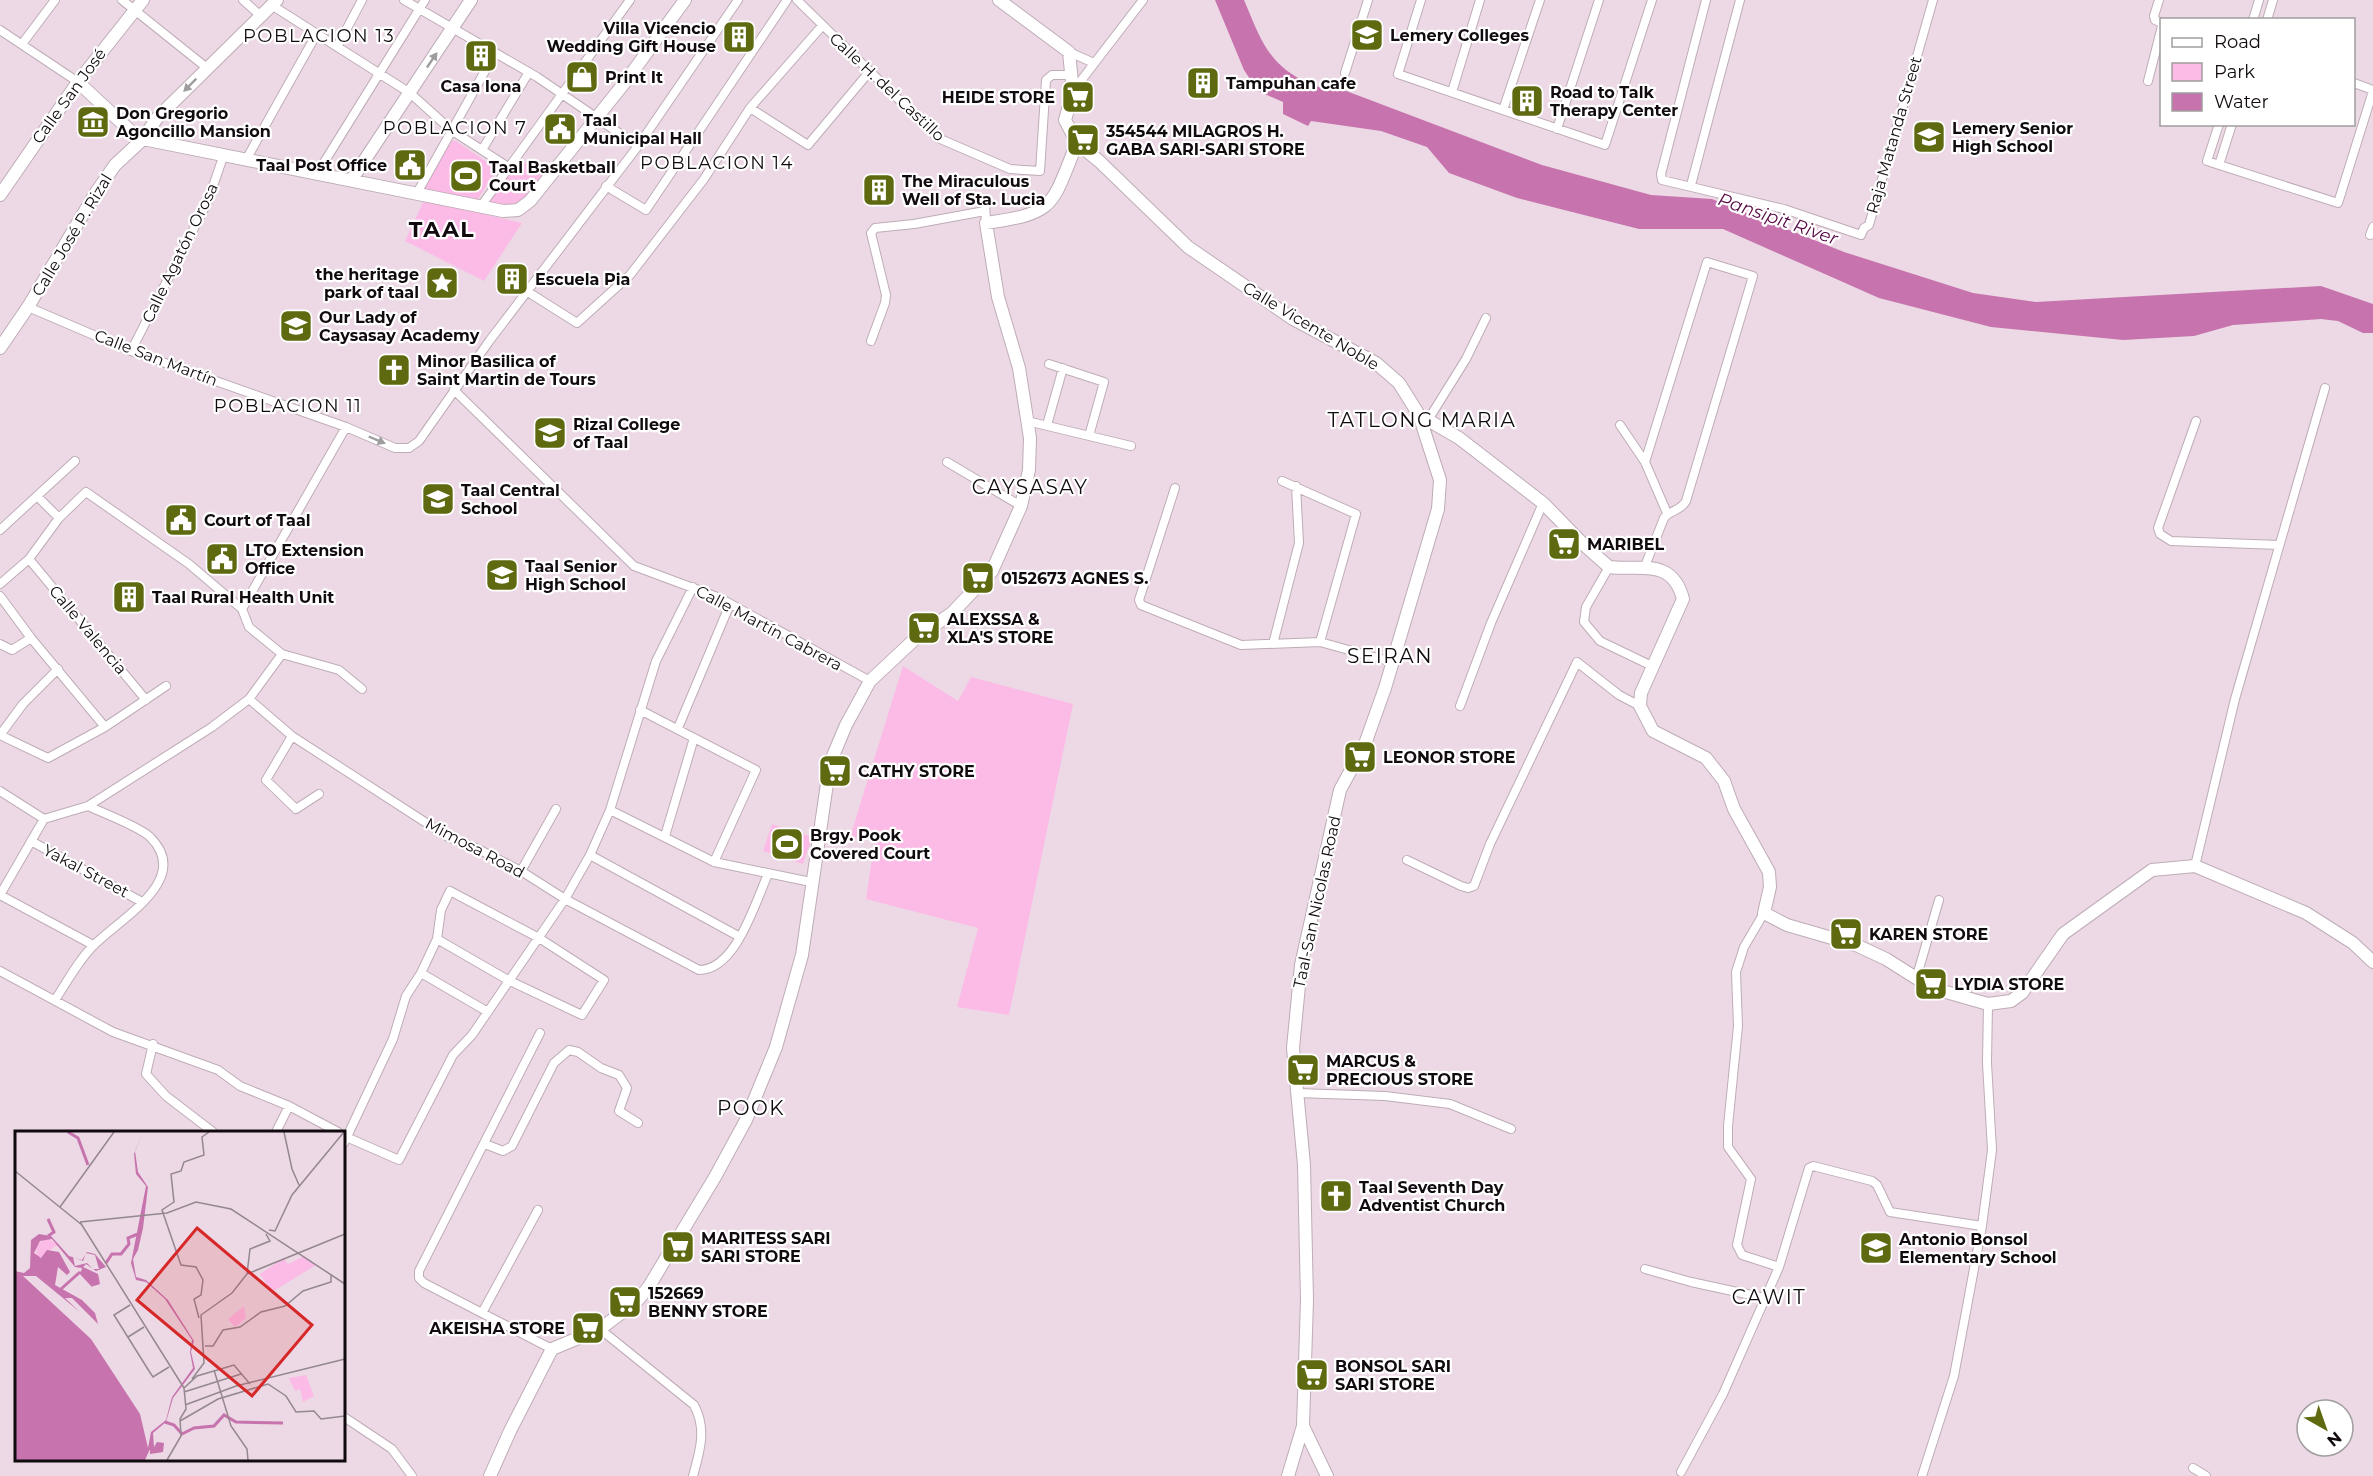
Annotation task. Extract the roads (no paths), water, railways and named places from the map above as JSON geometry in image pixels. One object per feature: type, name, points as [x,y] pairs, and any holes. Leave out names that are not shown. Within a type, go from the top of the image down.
[{"type":"street","points":[[22,44],[55,0]]},
{"type":"street","points":[[122,0],[207,68]]},
{"type":"street","name":"Calle San José","points":[[0,195],[78,82],[143,0]]},
{"type":"street","points":[[243,0],[262,17]]},
{"type":"street","points":[[337,47],[362,0]]},
{"type":"street","points":[[404,0],[529,72],[638,146]]},
{"type":"street","points":[[318,172],[425,0]]},
{"type":"street","points":[[352,179],[471,0]]},
{"type":"street","points":[[481,206],[628,0]]},
{"type":"street","points":[[0,30],[78,82],[141,139],[248,158],[511,212],[524,207],[598,117],[685,0]]},
{"type":"street","points":[[454,390],[638,146],[738,0]]},
{"type":"street","points":[[606,186],[646,210],[787,0]]},
{"type":"street","name":"Calle H. del Castillo","points":[[797,0],[938,138],[987,157],[1010,169],[1040,171],[1046,80],[1052,75],[1071,75]]},
{"type":"street","points":[[999,0],[1069,52],[1094,63]]},
{"type":"street","points":[[1073,92],[1143,0]]},
{"type":"street","points":[[1345,73],[1368,0]]},
{"type":"street","points":[[1421,0],[1398,74],[1605,146],[1652,0]]},
{"type":"street","points":[[1452,92],[1480,0]]},
{"type":"street","points":[[1503,110],[1540,0]]},
{"type":"street","points":[[1557,129],[1599,0]]},
{"type":"street","name":"Raja Matanda Street","points":[[1707,0],[1661,174],[1662,180],[1691,185],[1784,210],[1861,235],[1869,225],[1933,0]]},
{"type":"street","points":[[1691,185],[1740,0]]},
{"type":"street","points":[[2159,0],[2154,16],[2160,24]]},
{"type":"street","points":[[2254,18],[2259,0]]},
{"type":"street","points":[[2268,18],[2273,0]]},
{"type":"street","points":[[275,3],[316,35],[410,93],[451,130],[508,166]]},
{"type":"street","name":"Calle José P. Rizal","points":[[0,348],[28,307],[95,194],[115,165],[141,139],[157,118],[275,3]]},
{"type":"street","points":[[528,292],[577,324],[630,275],[704,179],[750,108],[822,26]]},
{"type":"street","points":[[2148,81],[2160,33]]},
{"type":"street","points":[[248,158],[316,35]]},
{"type":"street","name":"Calle Vicente Noble","points":[[1069,52],[1073,92],[1065,120],[1077,143],[1099,160],[1188,247],[1293,319],[1376,363],[1398,382],[1424,418],[1459,438],[1543,503],[1609,567]]},
{"type":"street","points":[[417,194],[495,53]]},
{"type":"street","points":[[750,108],[808,145],[870,71]]},
{"type":"street","points":[[482,150],[529,72]]},
{"type":"street","points":[[2217,126],[2206,161],[2338,203],[2373,91],[2355,83]]},
{"type":"street","points":[[2218,165],[2231,126]]},
{"type":"street","points":[[871,341],[886,295],[871,233],[875,228],[985,217],[1026,218],[1055,198],[1077,143]]},
{"type":"street","name":"Calle Agatón Orosa","points":[[131,351],[208,201],[224,154]]},
{"type":"street","points":[[490,1476],[552,1348],[600,1329],[625,1312],[648,1288],[715,1177],[746,1120],[776,1047],[802,955],[830,763],[870,681],[916,638],[952,613],[992,571],[1021,506],[1029,470],[1028,421],[1019,368],[998,297],[985,217],[985,201]]},
{"type":"street","points":[[1645,462],[1707,262],[1754,276],[1686,501],[1679,509],[1667,513]]},
{"type":"street","name":"Calle San Martín","points":[[28,307],[131,351],[345,427],[395,448],[409,448],[419,441],[454,390]]},
{"type":"street","points":[[1424,418],[1466,359],[1486,318]]},
{"type":"street","points":[[1049,364],[1104,382],[1089,436]]},
{"type":"street","points":[[1047,425],[1063,368]]},
{"type":"street","points":[[2195,866],[2235,699],[2325,388]]},
{"type":"street","name":"Calle Martín Cabrera","points":[[454,390],[634,566],[693,587],[730,604],[870,681]]},
{"type":"street","name":"Taal-San Nicolas Road","points":[[1327,1476],[1303,1426],[1307,1289],[1304,1165],[1293,1039],[1301,965],[1341,790],[1365,744],[1438,509],[1440,480],[1424,418]]},
{"type":"street","points":[[1028,421],[1131,446]]},
{"type":"street","points":[[2196,421],[2158,528],[2160,534],[2171,541],[2279,545]]},
{"type":"street","points":[[1620,425],[1645,462],[1667,513],[1645,566]]},
{"type":"street","points":[[242,609],[345,427]]},
{"type":"street","points":[[0,530],[75,461]]},
{"type":"street","points":[[947,462],[1021,506]]},
{"type":"street","points":[[1282,481],[1356,514],[1320,642]]},
{"type":"street","points":[[1272,644],[1299,543],[1294,495],[1296,486]]},
{"type":"street","points":[[1175,488],[1138,600],[1142,605],[1241,645],[1320,642],[1392,662]]},
{"type":"street","points":[[0,584],[29,559],[59,518],[86,492],[189,564],[242,609],[249,627],[282,654],[339,670],[362,689]]},
{"type":"street","points":[[37,496],[59,518]]},
{"type":"street","points":[[1460,706],[1491,622],[1543,503]]},
{"type":"street","name":"Calle Valencia","points":[[29,559],[146,700]]},
{"type":"street","points":[[1652,666],[1600,641],[1584,622],[1586,608],[1609,567],[1645,566],[1659,570],[1672,578],[1681,590],[1683,599],[1652,666],[1640,696],[1640,706],[1653,731],[1706,759],[1717,769],[1734,809],[1769,872],[1770,887],[1764,913],[1744,947],[1736,972],[1738,1026],[1728,1147],[1751,1179],[1737,1245],[1738,1250],[1742,1255],[1779,1267]]},
{"type":"street","points":[[437,939],[508,980],[582,1015],[604,980],[539,938],[450,891],[441,910],[437,939],[421,973],[406,996],[393,1039],[345,1139],[399,1160],[453,1055],[472,1035],[508,980],[539,938],[590,855],[609,810],[656,661],[693,587]]},
{"type":"street","points":[[0,596],[31,638],[105,727]]},
{"type":"street","points":[[678,728],[730,604]]},
{"type":"street","points":[[0,644],[12,650],[31,638]]},
{"type":"street","points":[[93,945],[0,895],[44,819],[88,806],[212,727],[249,699],[282,654]]},
{"type":"street","points":[[1407,860],[1461,886],[1468,888],[1474,886],[1490,844],[1577,662],[1619,695],[1640,706]]},
{"type":"street","points":[[58,669],[23,704],[0,735],[48,758],[105,727],[166,686]]},
{"type":"street","name":"Mimosa Road","points":[[249,699],[292,736],[448,837],[521,871],[565,899],[699,970],[715,968],[724,961],[740,937]]},
{"type":"street","points":[[640,710],[756,770],[714,862]]},
{"type":"street","points":[[292,736],[266,780],[296,809],[319,794]]},
{"type":"street","points":[[665,836],[694,738]]},
{"type":"street","points":[[0,791],[44,819]]},
{"type":"street","points":[[55,1000],[93,945],[158,887],[163,871],[162,856],[150,837],[88,806]]},
{"type":"street","points":[[521,871],[556,809]]},
{"type":"street","points":[[609,810],[714,862],[811,882]]},
{"type":"street","name":"Yakal Street","points":[[30,841],[142,902]]},
{"type":"street","points":[[590,855],[740,937],[768,874]]},
{"type":"street","points":[[1764,913],[1787,925],[1856,945],[1886,958],[1932,988],[1988,1004],[2011,1001],[2022,993],[2062,934],[2152,870],[2195,866],[2307,913],[2353,943],[2373,962]]},
{"type":"street","points":[[1916,979],[1939,900]]},
{"type":"street","points":[[0,971],[113,1032],[153,1044],[218,1070],[240,1086],[288,1106],[336,1131]]},
{"type":"street","points":[[421,973],[488,1012]]},
{"type":"street","points":[[1922,1476],[1954,1376],[1982,1226],[1992,1150],[1987,1063],[1988,1004]]},
{"type":"street","points":[[540,1033],[419,1271],[419,1278],[424,1283],[552,1348]]},
{"type":"street","points":[[153,1044],[146,1074],[166,1096],[212,1131]]},
{"type":"street","points":[[485,1144],[502,1151],[512,1146],[554,1063],[569,1050],[622,1078],[627,1088],[619,1112],[638,1123]]},
{"type":"street","points":[[1297,1093],[1385,1096],[1450,1104],[1511,1130]]},
{"type":"street","points":[[276,1131],[288,1106]]},
{"type":"street","points":[[1681,1472],[1723,1394],[1779,1267],[1804,1177],[1809,1168],[1814,1166],[1872,1181],[1890,1212],[1982,1226]]},
{"type":"street","points":[[482,1313],[538,1210]]},
{"type":"street","points":[[1644,1269],[1765,1298]]},
{"type":"street","points":[[600,1329],[694,1405],[700,1416],[702,1444],[693,1476]]},
{"type":"street","points":[[345,1418],[392,1449],[412,1476]]},
{"type":"street","points":[[1288,1476],[1303,1426]]},
{"type":"street","points":[[2193,1468],[2206,1476]]},
{"type":"water","points":[[1215,0],[1244,0],[1261,39],[1275,60],[1295,76],[1317,86],[1341,89],[1542,165],[1651,195],[1712,199],[1844,252],[1973,293],[2036,302],[2321,286],[2373,304],[2373,333],[2363,333],[2338,321],[2321,319],[2233,325],[2194,336],[2123,340],[1991,327],[1879,298],[1723,229],[1639,229],[1517,198],[1449,173],[1427,147],[1381,131],[1311,121],[1308,126],[1283,114],[1283,102],[1258,91],[1244,70]]},
{"type":"place","name":"Lemery Colleges","points":[[1367,35]]},
{"type":"place","name":"Villa Vicencio Wedding Gift House","points":[[739,37]]},
{"type":"place","name":"Casa Iona","points":[[481,56]]},
{"type":"place","name":"Print It","points":[[582,77]]},
{"type":"place","name":"Tampuhan cafe","points":[[1203,83]]},
{"type":"place","name":"HEIDE STORE","points":[[1078,97]]},
{"type":"place","name":"Road to Talk Therapy Center","points":[[1527,101]]},
{"type":"place","name":"Don Gregorio Agoncillo Mansion","points":[[93,122]]},
{"type":"place","name":"Taal Municipal Hall","points":[[560,129]]},
{"type":"place","name":"Lemery Senior High School","points":[[1929,137]]},
{"type":"place","name":"354544 MILAGROS H. GABA SARI-SARI STORE","points":[[1083,140]]},
{"type":"place","name":"Taal Post Office","points":[[410,165]]},
{"type":"place","name":"Taal Basketball Court","points":[[466,176]]},
{"type":"place","name":"The Miraculous Well of Sta. Lucia","points":[[879,190]]},
{"type":"place","name":"Escuela Pia","points":[[512,279]]},
{"type":"place","name":"the heritage park of taal","points":[[442,283]]},
{"type":"place","name":"Our Lady of Caysasay Academy","points":[[296,326]]},
{"type":"place","name":"Minor Basilica of Saint Martin de Tours","points":[[394,370]]},
{"type":"place","name":"Rizal College of Taal","points":[[550,433]]},
{"type":"place","name":"Taal Central School","points":[[438,499]]},
{"type":"place","name":"Court of Taal","points":[[181,520]]},
{"type":"place","name":"MARIBEL","points":[[1564,544]]},
{"type":"place","name":"LTO Extension Office","points":[[222,559]]},
{"type":"place","name":"Taal Senior High School","points":[[502,575]]},
{"type":"place","name":"0152673 AGNES S.","points":[[978,578]]},
{"type":"place","name":"Taal Rural Health Unit","points":[[129,597]]},
{"type":"place","name":"ALEXSSA & XLA'S STORE","points":[[924,628]]},
{"type":"place","name":"LEONOR STORE","points":[[1360,757]]},
{"type":"place","name":"CATHY STORE","points":[[835,771]]},
{"type":"place","name":"Brgy. Pook Covered Court","points":[[787,844]]},
{"type":"place","name":"KAREN STORE","points":[[1846,934]]},
{"type":"place","name":"LYDIA STORE","points":[[1931,984]]},
{"type":"place","name":"MARCUS & PRECIOUS STORE","points":[[1303,1070]]},
{"type":"place","name":"Taal Seventh Day Adventist Church","points":[[1336,1196]]},
{"type":"place","name":"MARITESS SARI SARI STORE","points":[[678,1247]]},
{"type":"place","name":"Antonio Bonsol Elementary School","points":[[1876,1248]]},
{"type":"place","name":"152669 BENNY STORE","points":[[625,1302]]},
{"type":"place","name":"AKEISHA STORE","points":[[588,1328]]},
{"type":"place","name":"BONSOL SARI SARI STORE","points":[[1312,1375]]},
{"type":"district","name":"POBLACION 13","points":[[319,36]]},
{"type":"district","name":"POBLACION 7","points":[[455,128]]},
{"type":"district","name":"POBLACION 14","points":[[717,163]]},
{"type":"district","name":"TAAL","points":[[442,229]]},
{"type":"district","name":"POBLACION 11","points":[[288,406]]},
{"type":"district","name":"TATLONG MARIA","points":[[1422,420]]},
{"type":"district","name":"CAYSASAY","points":[[1030,487]]},
{"type":"district","name":"SEIRAN","points":[[1390,656]]},
{"type":"district","name":"POOK","points":[[751,1108]]},
{"type":"district","name":"CAWIT","points":[[1769,1297]]},
{"type":"water label","name":"Pansipit River","points":[[1778,219]]}]
